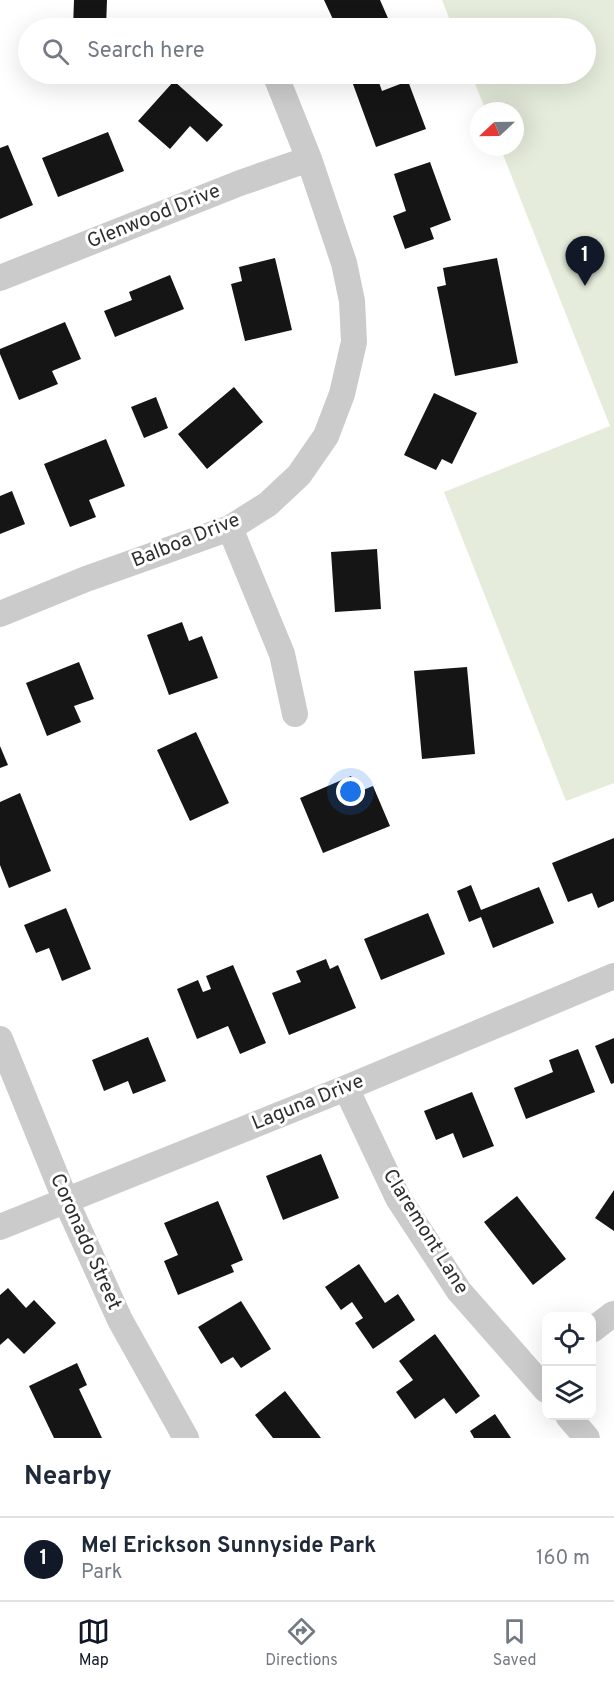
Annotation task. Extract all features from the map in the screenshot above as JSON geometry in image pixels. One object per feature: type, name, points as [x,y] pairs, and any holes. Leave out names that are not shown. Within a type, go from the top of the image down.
[{"type":"street","name":"Balboa Drive","points":[[0,614],[86,579],[230,528],[268,504],[299,475],[326,436],[342,394],[354,342],[352,301],[344,263],[309,159],[279,84]]},
{"type":"street","name":"Glenwood Drive","points":[[0,278],[240,183],[309,159]]},
{"type":"street","points":[[230,528],[282,654],[295,714]]},
{"type":"street","name":"Laguna Drive","points":[[0,1227],[346,1088],[614,976]]},
{"type":"street","name":"Coronado Street","points":[[0,1039],[66,1201],[120,1320],[186,1438]]},
{"type":"street","name":"Claremont Lane","points":[[346,1088],[398,1198],[453,1282],[542,1376]]},
{"type":"street","points":[[596,1326],[613,1314]]},
{"type":"street","points":[[571,1420],[587,1438]]},
{"type":"green space","points":[[442,0],[614,0],[614,783],[566,801],[444,492],[610,426],[504,156],[524,156],[524,102],[482,102],[475,84],[596,84],[596,18],[449,18]]},
{"type":"building","points":[[74,0],[107,0],[106,18],[73,18]]},
{"type":"building","points":[[324,0],[380,0],[388,18],[332,18]]},
{"type":"building","points":[[171,84],[177,84],[223,125],[207,142],[190,126],[170,149],[138,121]]},
{"type":"building","points":[[353,84],[380,84],[382,91],[400,84],[409,84],[426,129],[376,147]]},
{"type":"building","points":[[108,132],[124,171],[58,197],[42,158]]},
{"type":"building","points":[[8,145],[33,205],[0,219],[0,148]]},
{"type":"building","points":[[430,162],[451,220],[430,228],[434,239],[405,249],[393,216],[406,211],[394,174]]},
{"type":"building","points":[[275,258],[292,330],[245,341],[231,284],[242,281],[239,267]]},
{"type":"building","points":[[497,258],[518,363],[455,376],[437,287],[446,285],[443,268]]},
{"type":"building","points":[[170,275],[184,309],[115,337],[104,311],[132,300],[129,292]]},
{"type":"building","points":[[65,322],[81,359],[52,371],[58,384],[19,400],[0,349]]},
{"type":"building","points":[[234,387],[263,422],[207,469],[178,434]]},
{"type":"building","points":[[434,393],[477,413],[452,464],[442,459],[436,470],[404,455]]},
{"type":"building","points":[[156,397],[168,428],[144,438],[131,407]]},
{"type":"building","points":[[106,439],[125,486],[89,500],[96,517],[70,527],[44,464]]},
{"type":"building","points":[[12,491],[25,524],[0,534],[0,496]]},
{"type":"building","points":[[377,549],[381,609],[335,612],[331,552]]},
{"type":"building","points":[[182,622],[189,641],[202,636],[218,678],[169,695],[147,635]]},
{"type":"building","points":[[79,662],[94,699],[74,706],[81,722],[47,736],[26,683]]},
{"type":"building","points":[[467,667],[475,754],[422,759],[414,671]]},
{"type":"building","points":[[196,732],[229,803],[190,821],[157,750]]},
{"type":"building","points":[[0,746],[8,765],[0,768]]},
{"type":"building","points":[[351,776],[358,792],[373,786],[390,826],[323,853],[300,798]]},
{"type":"building","points":[[20,793],[51,871],[9,888],[0,865],[0,802]]},
{"type":"building","points":[[614,838],[614,901],[598,908],[592,893],[568,902],[552,863]]},
{"type":"building","points":[[471,885],[481,910],[539,887],[554,923],[493,948],[481,917],[469,922],[457,891]]},
{"type":"building","points":[[66,908],[91,969],[62,981],[49,948],[36,953],[24,925]]},
{"type":"building","points":[[428,913],[445,954],[381,980],[364,939]]},
{"type":"building","points":[[326,959],[330,969],[338,965],[356,1008],[289,1035],[272,993],[301,982],[296,971]]},
{"type":"building","points":[[233,965],[266,1043],[240,1054],[228,1026],[197,1039],[177,989],[198,980],[203,992],[211,989],[206,976]]},
{"type":"building","points":[[148,1037],[166,1081],[133,1094],[128,1081],[104,1091],[92,1060]]},
{"type":"building","points":[[614,1038],[614,1083],[611,1084],[595,1046]]},
{"type":"building","points":[[578,1049],[595,1092],[526,1119],[514,1088],[553,1072],[549,1060]]},
{"type":"building","points":[[472,1092],[494,1146],[463,1158],[453,1133],[436,1140],[424,1111]]},
{"type":"building","points":[[321,1154],[339,1198],[283,1220],[266,1176]]},
{"type":"building","points":[[614,1190],[614,1231],[595,1218]]},
{"type":"building","points":[[517,1196],[566,1259],[533,1285],[484,1222]]},
{"type":"building","points":[[218,1201],[243,1260],[231,1265],[234,1272],[178,1295],[164,1261],[178,1255],[164,1223]]},
{"type":"building","points":[[359,1264],[385,1303],[398,1294],[415,1320],[373,1349],[355,1323],[363,1318],[352,1302],[341,1310],[325,1287]]},
{"type":"building","points":[[8,1288],[26,1308],[34,1300],[56,1323],[24,1354],[8,1338],[0,1345],[0,1295]]},
{"type":"building","points":[[241,1301],[271,1349],[241,1368],[233,1357],[221,1364],[198,1327]]},
{"type":"building","points":[[435,1334],[480,1396],[456,1414],[444,1398],[415,1419],[396,1392],[413,1380],[399,1361]]},
{"type":"building","points":[[77,1363],[87,1385],[79,1389],[102,1438],[54,1438],[29,1386]]},
{"type":"building","points":[[285,1391],[321,1438],[273,1438],[255,1415]]},
{"type":"building","points":[[495,1414],[511,1438],[474,1438],[470,1431]]},
{"type":"place","name":"Mel Erickson Sunnyside Park","points":[[585,286]]}]
